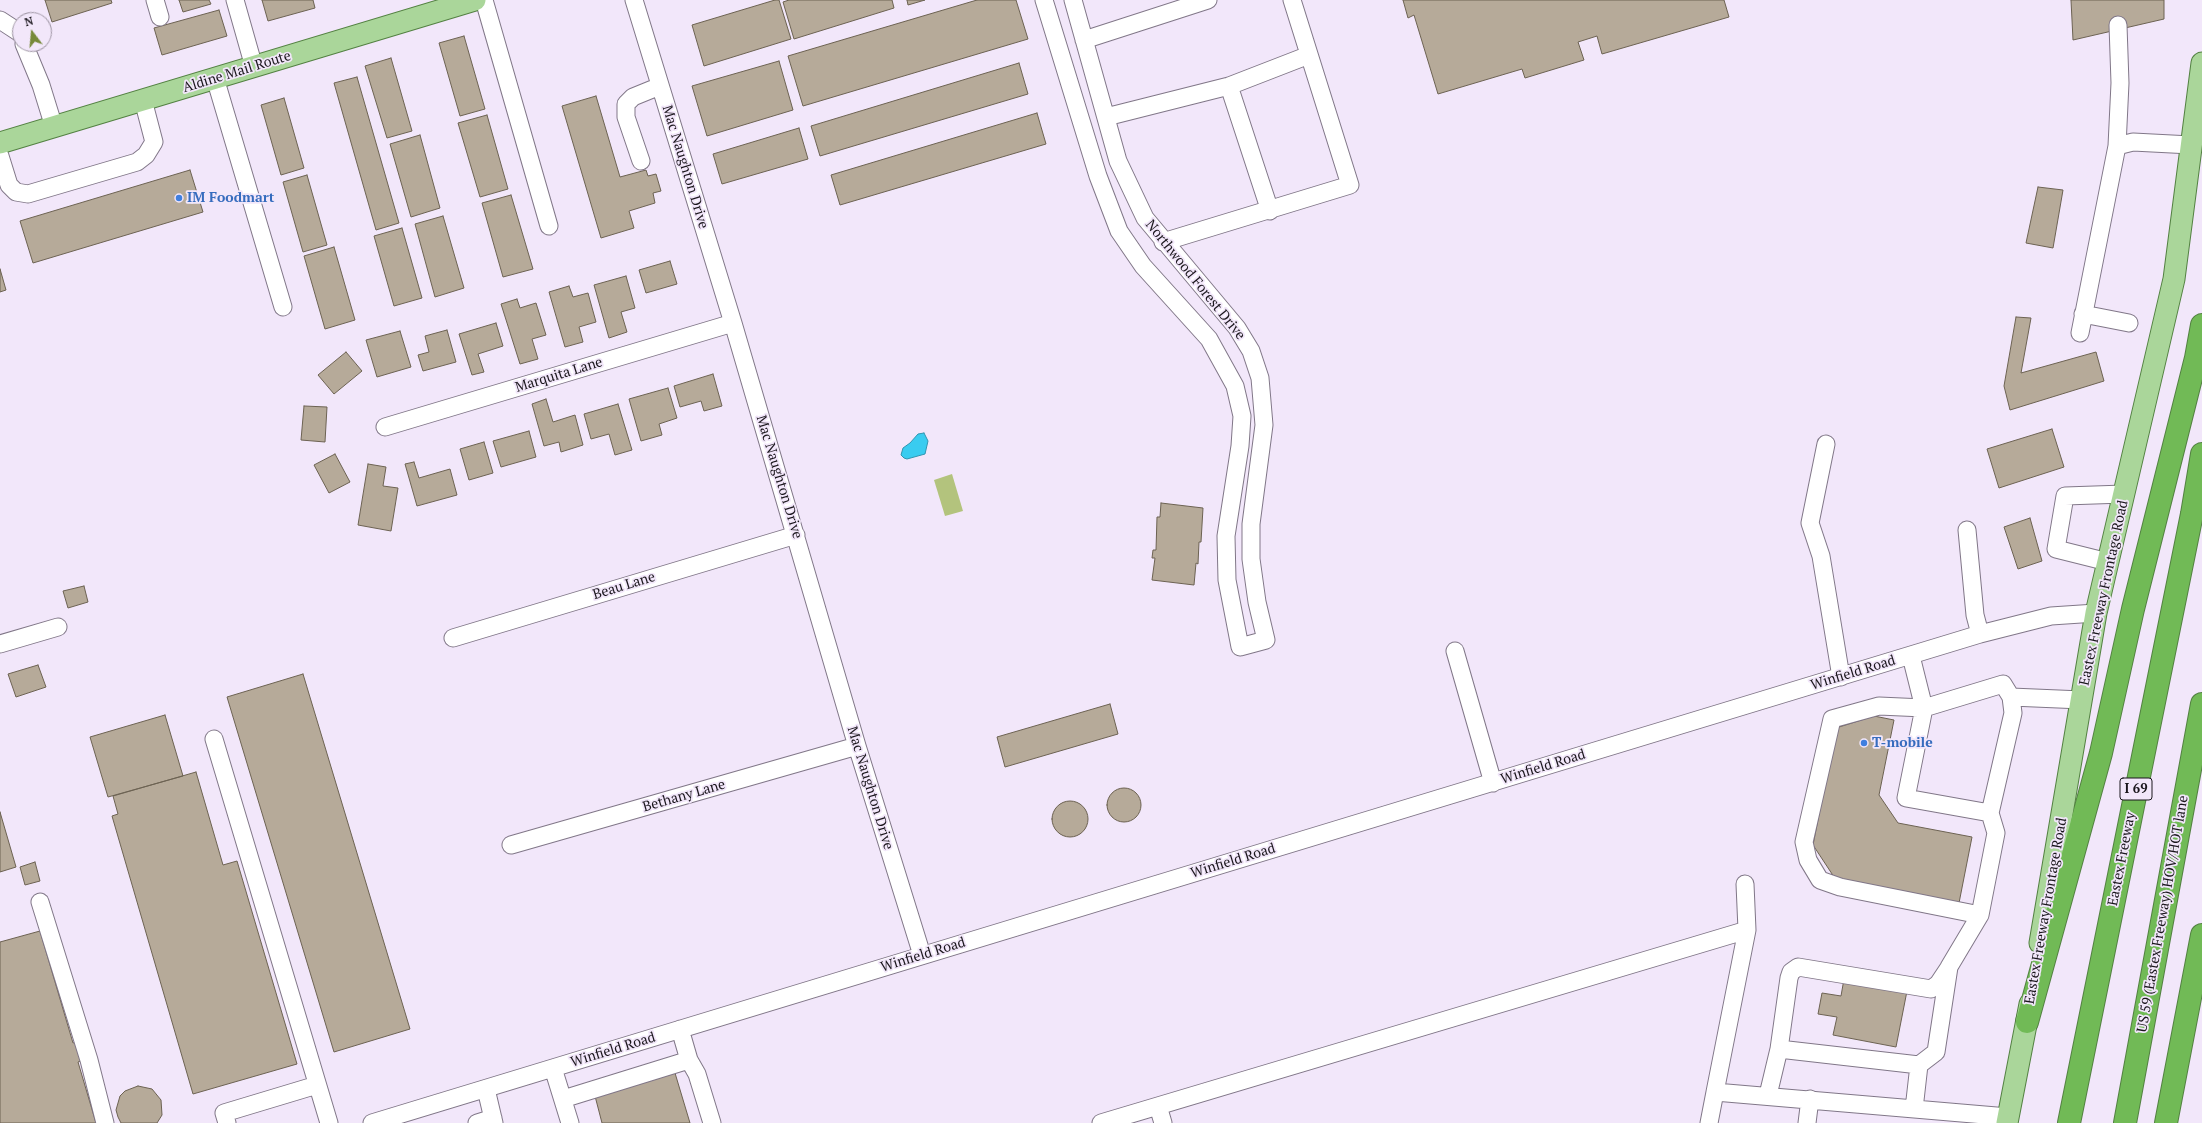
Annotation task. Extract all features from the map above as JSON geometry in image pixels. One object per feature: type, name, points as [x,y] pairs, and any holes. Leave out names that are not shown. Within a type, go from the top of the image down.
[{"type":"highway","points":[[2027,1022],[2101,753],[2133,609],[2196,358],[2202,326]]},
{"type":"highway","name":"Eastex Freeway","points":[[2069,1123],[2190,522],[2202,454]]},
{"type":"highway","name":"US 59 (Eastex Freeway) HOV/HOT lane","points":[[2125,1123],[2202,704]]},
{"type":"highway","points":[[2166,1123],[2202,935]]},
{"type":"main road","name":"Aldine Mail Route","points":[[0,143],[475,0]]},
{"type":"main road","name":"Eastex Freeway Frontage Road","points":[[2008,1120],[2027,1022],[2096,613],[2174,279],[2202,63]]},
{"type":"street","points":[[155,0],[160,17]]},
{"type":"street","points":[[234,0],[254,67]]},
{"type":"street","points":[[484,0],[549,226]]},
{"type":"street","name":"Mac Naughton Drive","points":[[634,0],[733,323],[857,746],[922,955]]},
{"type":"street","name":"Northwood Forest Drive","points":[[1044,0],[1104,192],[1119,231],[1143,266],[1209,339],[1235,386],[1242,416],[1229,508],[1226,544],[1227,580],[1240,647],[1266,640],[1257,602],[1251,559],[1251,524],[1264,425],[1260,378],[1251,351],[1237,328],[1145,218],[1127,183],[1118,162],[1073,0]]},
{"type":"street","points":[[1084,40],[1208,0]]},
{"type":"street","points":[[1164,242],[1350,185],[1292,0]]},
{"type":"street","points":[[0,20],[12,28]]},
{"type":"street","points":[[2080,333],[2117,146],[2120,83],[2118,25]]},
{"type":"street","points":[[27,52],[41,85],[54,126]]},
{"type":"street","points":[[1106,117],[1229,86],[1309,55]]},
{"type":"street","points":[[215,78],[282,308]]},
{"type":"street","points":[[641,161],[626,117],[626,104],[633,97],[660,86]]},
{"type":"street","points":[[1229,86],[1270,210]]},
{"type":"street","points":[[0,156],[9,185],[16,192],[28,194],[136,162],[146,156],[154,142],[143,100]]},
{"type":"street","points":[[2117,146],[2133,142],[2191,145]]},
{"type":"street","points":[[1104,192],[1127,183]]},
{"type":"street","points":[[2083,314],[2129,323]]},
{"type":"street","name":"Marquita Lane","points":[[386,427],[733,323]]},
{"type":"street","points":[[1235,386],[1260,378]]},
{"type":"street","points":[[1826,444],[1810,523],[1821,556],[1841,677]]},
{"type":"street","points":[[2108,562],[2056,549],[2065,496],[2124,494]]},
{"type":"street","points":[[1967,530],[1975,615],[1980,634]]},
{"type":"street","name":"Beau Lane","points":[[453,638],[796,535]]},
{"type":"street","name":"Winfield Road","points":[[372,1123],[1980,634],[2051,616],[2096,613]]},
{"type":"street","points":[[0,644],[58,627]]},
{"type":"street","points":[[1455,652],[1493,783]]},
{"type":"street","points":[[1911,656],[1924,708],[1906,798],[1990,813]]},
{"type":"street","points":[[1768,1095],[1780,1049],[1789,978],[1791,972],[1798,967],[1931,989],[1938,984],[1949,967],[1980,915],[1996,833],[1990,813],[2013,713],[2011,697],[2003,684],[1924,708],[1879,706],[1832,719],[1804,842],[1808,860],[1820,880],[1840,887],[1980,915]]},
{"type":"street","points":[[2011,697],[2082,700]]},
{"type":"street","points":[[214,739],[329,1123]]},
{"type":"street","name":"Bethany Lane","points":[[511,845],[857,746]]},
{"type":"street","points":[[1709,1123],[1747,930],[1745,884]]},
{"type":"street","points":[[40,902],[89,1060],[105,1123]]},
{"type":"street","points":[[1101,1123],[1747,930]]},
{"type":"street","points":[[1780,1049],[1918,1065],[1936,1052],[1949,967]]},
{"type":"street","points":[[680,1029],[689,1060],[696,1074],[712,1123]]},
{"type":"street","points":[[563,1099],[689,1060]]},
{"type":"street","points":[[1914,1108],[1918,1065]]},
{"type":"street","points":[[553,1068],[570,1123]]},
{"type":"street","points":[[227,1123],[224,1113],[317,1085]]},
{"type":"street","points":[[486,1089],[488,1121]]},
{"type":"street","points":[[1715,1092],[1768,1095],[1914,1108],[1931,1117],[2008,1120]]},
{"type":"street","points":[[1807,1123],[1810,1099]]},
{"type":"street","points":[[1158,1106],[1163,1123]]},
{"type":"green space","points":[[952,474],[963,511],[945,516],[934,480]]},
{"type":"water","points":[[924,433],[928,441],[925,454],[907,459],[904,458],[901,455],[903,448],[918,434]]},
{"type":"building","points":[[45,0],[111,0],[112,3],[52,22],[52,12],[49,12]]},
{"type":"building","points":[[179,0],[209,0],[211,4],[183,12]]},
{"type":"building","points":[[262,0],[313,0],[315,8],[268,21]]},
{"type":"building","points":[[779,0],[791,39],[704,66],[692,25]]},
{"type":"building","points":[[789,0],[892,0],[894,8],[794,39],[783,2]]},
{"type":"building","points":[[907,0],[925,0],[908,5]]},
{"type":"building","points":[[977,0],[1016,0],[1028,39],[803,106],[788,56]]},
{"type":"building","points":[[1403,0],[1724,0],[1729,17],[1602,54],[1597,36],[1578,42],[1584,60],[1525,78],[1522,69],[1438,94],[1414,15],[1408,18]]},
{"type":"building","points":[[2071,0],[2164,0],[2164,19],[2073,40]]},
{"type":"building","points":[[219,10],[227,36],[162,55],[154,28]]},
{"type":"building","points":[[464,36],[485,109],[460,116],[439,43]]},
{"type":"building","points":[[391,58],[412,131],[387,138],[365,66]]},
{"type":"building","points":[[779,61],[793,110],[707,136],[692,86]]},
{"type":"building","points":[[1019,63],[1028,94],[820,156],[811,126]]},
{"type":"building","points":[[357,77],[399,223],[376,230],[334,83]]},
{"type":"building","points":[[596,96],[620,177],[646,170],[648,176],[656,174],[661,191],[653,193],[655,203],[629,211],[634,228],[601,238],[562,106]]},
{"type":"building","points":[[284,98],[304,168],[281,175],[261,105]]},
{"type":"building","points":[[1037,113],[1046,144],[840,205],[831,175]]},
{"type":"building","points":[[487,115],[508,189],[480,197],[458,123]]},
{"type":"building","points":[[799,128],[808,159],[722,184],[713,154]]},
{"type":"building","points":[[420,135],[440,208],[411,217],[390,144]]},
{"type":"building","points":[[190,170],[203,212],[33,263],[20,221]]},
{"type":"building","points":[[307,175],[327,245],[303,252],[283,182]]},
{"type":"building","points":[[2038,187],[2063,190],[2053,248],[2026,243]]},
{"type":"building","points":[[511,195],[533,269],[503,277],[482,203]]},
{"type":"building","points":[[443,216],[464,288],[435,297],[415,224]]},
{"type":"building","points":[[402,228],[422,298],[394,306],[374,236]]},
{"type":"building","points":[[334,247],[355,320],[325,329],[304,256]]},
{"type":"building","points":[[670,261],[677,284],[646,293],[639,270]]},
{"type":"building","points":[[0,269],[6,290],[0,292]]},
{"type":"building","points":[[626,276],[635,308],[621,312],[627,332],[609,338],[594,285]]},
{"type":"building","points":[[569,286],[573,297],[588,293],[596,322],[579,327],[583,342],[565,347],[549,292]]},
{"type":"building","points":[[517,299],[520,308],[536,303],[546,335],[532,339],[538,359],[520,364],[501,304]]},
{"type":"building","points":[[2016,317],[2031,318],[2021,373],[2096,352],[2104,381],[2010,410],[2004,386]]},
{"type":"building","points":[[496,323],[503,346],[478,354],[484,372],[472,375],[459,334]]},
{"type":"building","points":[[447,330],[456,362],[423,371],[418,355],[429,352],[425,336]]},
{"type":"building","points":[[400,331],[411,367],[377,377],[366,340]]},
{"type":"building","points":[[346,352],[362,371],[334,394],[318,375]]},
{"type":"building","points":[[713,374],[722,406],[704,411],[701,401],[680,407],[674,386]]},
{"type":"building","points":[[668,388],[677,418],[659,424],[662,435],[641,441],[629,399]]},
{"type":"building","points":[[546,399],[553,422],[575,415],[583,445],[561,452],[559,442],[544,446],[532,404]]},
{"type":"building","points":[[618,404],[632,450],[615,455],[609,434],[591,439],[584,414]]},
{"type":"building","points":[[304,406],[327,407],[325,442],[301,440]]},
{"type":"building","points":[[2052,429],[2064,467],[1999,488],[1987,449]]},
{"type":"building","points":[[529,431],[536,457],[501,467],[493,441]]},
{"type":"building","points":[[484,442],[493,473],[469,480],[460,449]]},
{"type":"building","points":[[335,454],[350,482],[329,493],[314,465]]},
{"type":"building","points":[[414,462],[419,478],[450,469],[457,495],[417,506],[405,464]]},
{"type":"building","points":[[368,464],[386,467],[383,486],[398,488],[391,531],[358,525]]},
{"type":"building","points":[[1161,503],[1203,508],[1201,542],[1199,542],[1198,564],[1196,563],[1194,585],[1152,580],[1155,558],[1152,558],[1153,550],[1156,550],[1157,517],[1160,517]]},
{"type":"building","points":[[2030,518],[2042,561],[2018,569],[2004,527]]},
{"type":"building","points":[[84,586],[88,602],[68,608],[63,591]]},
{"type":"building","points":[[38,665],[46,687],[16,697],[8,674]]},
{"type":"building","points":[[303,674],[410,1029],[334,1052],[227,697]]},
{"type":"building","points":[[1110,704],[1118,734],[1005,767],[997,737]]},
{"type":"building","points":[[165,715],[183,776],[108,797],[90,737]]},
{"type":"building","points":[[1874,716],[1894,720],[1879,795],[1898,823],[1972,837],[1959,903],[1836,880],[1813,845],[1836,728]]},
{"type":"building","points":[[196,772],[223,865],[237,861],[297,1064],[193,1094],[112,816],[118,814],[113,796]]},
{"type":"building","points":[[1121,788],[1127,788],[1131,789],[1138,795],[1141,805],[1140,812],[1134,819],[1127,822],[1121,822],[1117,821],[1110,815],[1107,808],[1107,802],[1108,798],[1114,791]]},
{"type":"building","points":[[1073,801],[1083,806],[1087,812],[1087,826],[1083,832],[1077,836],[1067,837],[1057,832],[1053,826],[1052,816],[1057,806],[1063,802]]},
{"type":"building","points":[[0,812],[16,867],[0,872]]},
{"type":"building","points":[[35,862],[40,881],[25,885],[20,867]]},
{"type":"building","points":[[40,931],[73,1043],[78,1041],[83,1060],[78,1062],[96,1123],[0,1123],[0,942]]},
{"type":"building","points":[[1844,979],[1907,991],[1896,1047],[1833,1035],[1837,1017],[1818,1014],[1822,993],[1841,996]]},
{"type":"building","points":[[675,1073],[690,1123],[602,1123],[595,1096]]},
{"type":"building","points":[[138,1086],[152,1089],[161,1100],[162,1115],[157,1123],[121,1123],[116,1110],[120,1096],[125,1091]]},
{"type":"place","name":"IM Foodmart","points":[[179,198]]},
{"type":"place","name":"T-mobile","points":[[1864,743]]}]
